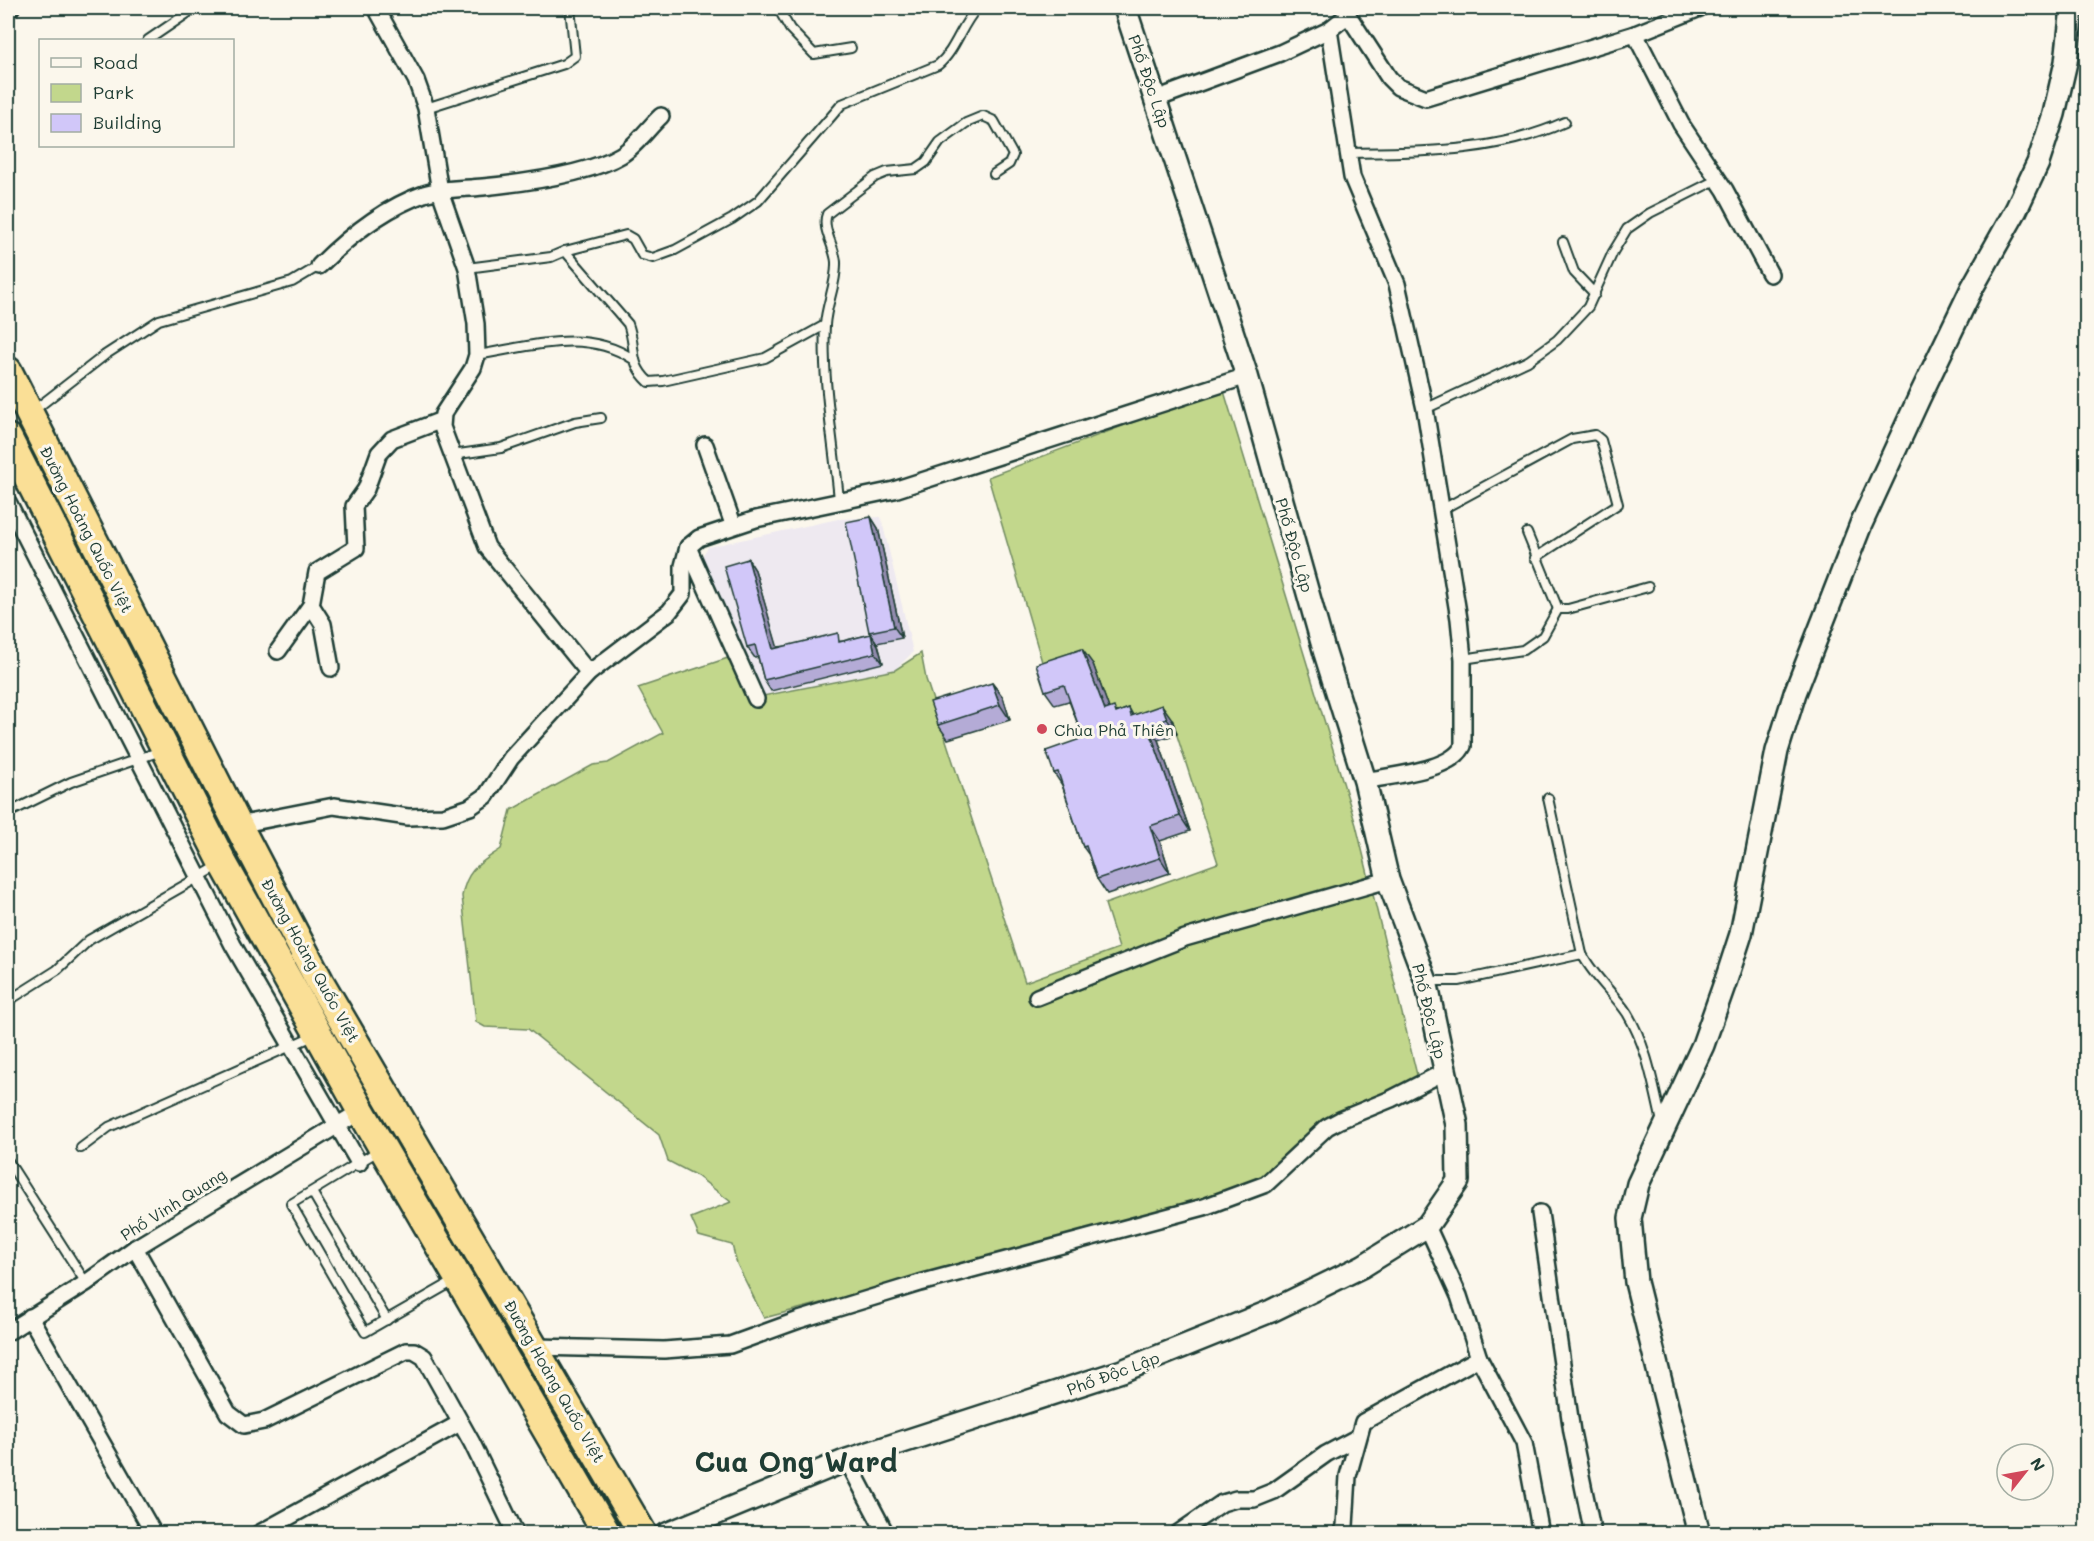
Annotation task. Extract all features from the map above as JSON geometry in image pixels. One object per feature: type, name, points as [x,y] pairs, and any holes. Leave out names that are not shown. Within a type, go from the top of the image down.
[{"type":"highway","name":"Đường Hoàng Quốc Việt","points":[[8,371],[320,982],[643,1533]]},
{"type":"highway","name":"Đường Hoàng Quốc Việt","points":[[8,438],[223,863],[382,1148],[607,1533]]},
{"type":"street","points":[[376,8],[416,80],[426,108],[440,191],[467,268],[477,355],[473,368],[443,414],[442,420],[452,455],[487,547],[589,673]]},
{"type":"street","name":"Phố Độc Lập","points":[[667,1533],[847,1460],[1122,1371],[1271,1311],[1363,1266],[1427,1226],[1458,1181],[1457,1125],[1426,981],[1388,880],[1365,781],[1324,650],[1247,376],[1125,8]]},
{"type":"street","points":[[1156,99],[1280,53],[1322,33],[1350,10],[1389,78],[1398,87],[1426,98],[1635,34],[1700,8]]},
{"type":"street","points":[[1699,1533],[1645,1326],[1636,1282],[1630,1218],[1638,1184],[1703,1045],[1741,934],[1777,751],[1795,693],[1861,524],[1918,398],[1972,288],[2016,210],[2038,163],[2054,114],[2066,62],[2072,8]]},
{"type":"street","points":[[1322,33],[1352,177],[1397,284],[1425,409],[1463,659],[1463,746],[1459,756],[1444,764],[1365,781]]},
{"type":"street","points":[[1635,34],[1681,124],[1718,179],[1770,274]]},
{"type":"street","points":[[319,266],[344,241],[380,216],[414,198],[440,191],[546,180],[606,162],[622,154],[661,116]]},
{"type":"street","points":[[238,825],[334,806],[408,818],[443,816],[470,807],[486,796],[511,758],[589,673],[669,612],[683,594],[683,566],[688,547],[699,538],[733,524],[894,490],[1247,376]]},
{"type":"street","points":[[278,651],[311,605],[316,572],[356,548],[354,506],[366,489],[379,453],[392,439],[442,420]]},
{"type":"street","points":[[705,446],[733,524]]},
{"type":"street","points":[[8,502],[234,945],[358,1163]]},
{"type":"street","points":[[688,547],[756,699]]},
{"type":"street","points":[[311,605],[323,624],[331,668]]},
{"type":"street","points":[[1037,997],[1185,938],[1388,880]]},
{"type":"street","points":[[536,1347],[664,1350],[730,1345],[799,1320],[920,1283],[1204,1207],[1266,1184],[1327,1127],[1391,1099],[1444,1072]]},
{"type":"street","name":"Phố Vinh Quang","points":[[8,1332],[86,1283],[135,1248],[361,1111]]},
{"type":"street","points":[[1540,1213],[1572,1432],[1593,1533]]},
{"type":"street","points":[[1427,1226],[1459,1296],[1479,1358],[1524,1443],[1541,1533]]},
{"type":"street","points":[[135,1248],[228,1413],[244,1425],[264,1421],[406,1351],[414,1351],[424,1357],[516,1533]]},
{"type":"street","points":[[30,1317],[154,1533]]},
{"type":"street","points":[[1342,1533],[1345,1526],[1348,1476],[1363,1422],[1479,1358]]},
{"type":"street","points":[[258,1533],[460,1423]]},
{"type":"street","points":[[1177,1533],[1222,1503],[1236,1499],[1254,1499],[1274,1491],[1326,1454],[1358,1437]]},
{"type":"street","points":[[847,1460],[886,1533]]},
{"type":"lane","points":[[150,39],[194,11],[195,8]]},
{"type":"lane","points":[[426,108],[564,64],[575,56],[576,48],[570,8]]},
{"type":"lane","points":[[778,8],[790,29],[814,54],[851,48]]},
{"type":"lane","points":[[467,268],[552,257],[565,251],[626,236],[633,239],[642,255],[653,258],[675,250],[732,219],[758,201],[842,104],[938,65],[948,57],[965,21],[978,8]]},
{"type":"lane","points":[[839,500],[826,369],[825,325],[836,265],[834,248],[826,228],[827,214],[875,177],[887,172],[916,169],[926,162],[940,142],[966,123],[983,116],[994,121],[1013,155],[1009,164],[994,174]]},
{"type":"lane","points":[[1348,153],[1442,151],[1491,146],[1547,130],[1565,122]]},
{"type":"lane","points":[[1425,409],[1528,361],[1557,340],[1588,307],[1613,252],[1627,229],[1650,213],[1718,179]]},
{"type":"lane","points":[[1563,242],[1574,272],[1595,294]]},
{"type":"lane","points":[[565,251],[628,324],[632,336],[633,359],[641,374],[649,382],[663,381],[765,358],[825,325]]},
{"type":"lane","points":[[29,414],[105,355],[159,320],[291,282],[319,266]]},
{"type":"lane","points":[[477,355],[564,340],[589,340],[615,347],[633,359]]},
{"type":"lane","points":[[452,455],[501,448],[575,422],[601,418]]},
{"type":"lane","points":[[1440,511],[1572,440],[1595,435],[1601,440],[1618,504],[1535,558]]},
{"type":"lane","points":[[1527,533],[1535,558],[1558,609]]},
{"type":"lane","points":[[1558,609],[1568,609],[1648,587]]},
{"type":"lane","points":[[1463,659],[1523,650],[1543,636],[1558,609]]},
{"type":"lane","points":[[8,813],[71,782],[165,750]]},
{"type":"lane","points":[[1548,798],[1582,954],[1588,967],[1625,1010],[1641,1038],[1664,1127]]},
{"type":"lane","points":[[8,1001],[57,970],[89,940],[223,863]]},
{"type":"lane","points":[[1426,981],[1459,981],[1582,954]]},
{"type":"lane","points":[[81,1148],[109,1126],[317,1034]]},
{"type":"lane","points":[[382,1148],[291,1204],[365,1332],[459,1279]]},
{"type":"lane","points":[[8,1161],[86,1283]]},
{"type":"lane","points":[[312,1192],[387,1320]]},
{"type":"shaded area","points":[[881,517],[913,652],[895,670],[758,697],[701,558],[708,547],[838,519]]},
{"type":"green space","points":[[1223,388],[1356,825],[1418,1079],[1337,1113],[1265,1175],[1225,1194],[1088,1233],[764,1318],[737,1264],[732,1245],[699,1236],[691,1218],[731,1202],[697,1176],[668,1161],[659,1135],[528,1029],[485,1027],[476,1022],[462,896],[467,879],[480,863],[501,849],[511,810],[593,765],[608,763],[663,733],[638,688],[734,656],[758,697],[895,670],[921,653],[926,679],[1025,982],[1119,948],[1105,904],[1218,863],[1172,720],[1141,730],[1047,679],[988,477]]},
{"type":"building","points":[[871,517],[894,627],[869,632],[846,522]]},
{"type":"building","points":[[748,559],[773,649],[838,633],[839,642],[871,634],[875,653],[764,680],[755,645],[747,647],[724,566]]},
{"type":"building","points":[[1082,649],[1105,710],[1114,707],[1116,713],[1129,708],[1131,716],[1162,705],[1167,719],[1148,726],[1180,816],[1150,826],[1160,858],[1097,879],[1086,846],[1083,847],[1058,772],[1054,773],[1046,751],[1083,738],[1064,685],[1045,691],[1036,664]]},
{"type":"building","points":[[992,683],[1000,705],[938,725],[930,702]]},
{"type":"place","name":"Chùa Phả Thiên","points":[[1042,729]]},
{"type":"district","name":"Cua Ong Ward","points":[[796,1461]]}]
